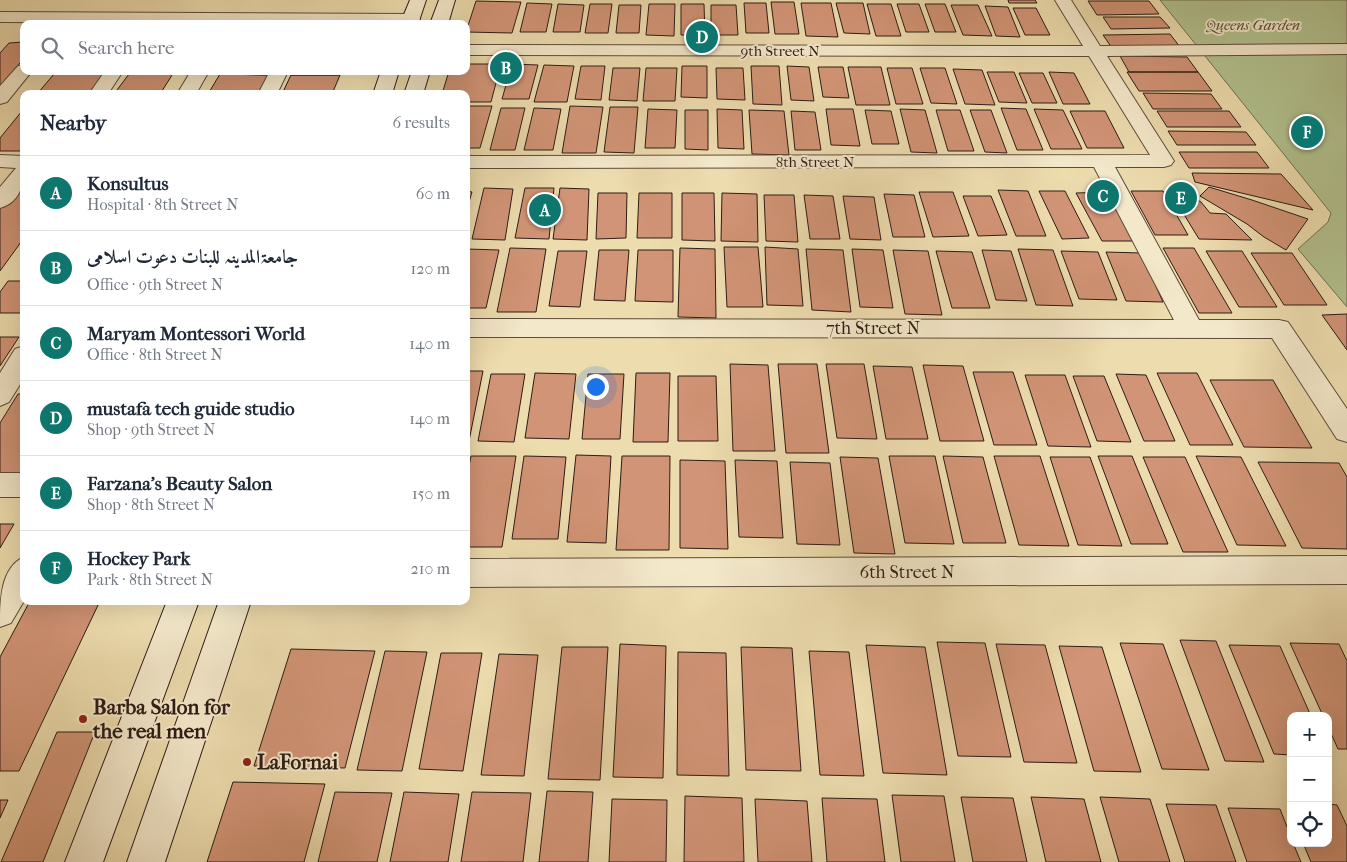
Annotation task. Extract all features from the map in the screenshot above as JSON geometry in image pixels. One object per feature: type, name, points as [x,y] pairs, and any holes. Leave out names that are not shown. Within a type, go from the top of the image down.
[{"type":"street","points":[[410,20],[418,0]]},
{"type":"street","points":[[440,20],[447,0]]},
{"type":"street","points":[[1063,0],[1094,51]]},
{"type":"street","points":[[0,17],[66,20],[150,20]]},
{"type":"street","name":"9th Street N","points":[[470,50],[1094,51],[1347,49]]},
{"type":"street","name":"8th Street N","points":[[470,162],[1164,161],[1094,51]]},
{"type":"street","points":[[0,98],[20,75]]},
{"type":"street","points":[[101,90],[111,75]]},
{"type":"street","points":[[188,90],[198,75]]},
{"type":"street","points":[[269,90],[277,75]]},
{"type":"street","points":[[383,90],[389,75]]},
{"type":"street","points":[[414,90],[420,75]]},
{"type":"street","points":[[0,161],[20,162]]},
{"type":"street","points":[[1101,161],[1191,328]]},
{"type":"street","points":[[0,201],[20,177]]},
{"type":"street","name":"7th Street N","points":[[470,328],[1279,329],[1347,431]]},
{"type":"street","points":[[0,394],[20,362]]},
{"type":"street","points":[[0,485],[20,485]]},
{"type":"street","name":"6th Street N","points":[[470,574],[1347,570]]},
{"type":"street","points":[[0,612],[20,578]]},
{"type":"street","points":[[84,862],[181,605]]},
{"type":"street","points":[[146,862],[234,605]]},
{"type":"green space","name":"Queens Garden","points":[[1160,0],[1347,0],[1347,307],[1298,249],[1328,222],[1331,213]]},
{"type":"building","points":[[1008,0],[1035,0],[1037,3],[1009,3]]},
{"type":"building","points":[[476,1],[521,2],[512,33],[470,32],[470,20]]},
{"type":"building","points":[[1088,1],[1149,1],[1159,14],[1097,15]]},
{"type":"building","points":[[771,2],[794,2],[799,34],[775,34]]},
{"type":"building","points":[[527,3],[552,4],[546,32],[520,32]]},
{"type":"building","points":[[744,3],[766,3],[769,33],[746,33]]},
{"type":"building","points":[[801,3],[831,3],[838,37],[806,36]]},
{"type":"building","points":[[836,3],[863,3],[870,34],[844,33]]},
{"type":"building","points":[[558,4],[584,5],[580,32],[553,32]]},
{"type":"building","points":[[590,4],[612,4],[608,33],[585,33]]},
{"type":"building","points":[[649,4],[675,4],[674,36],[646,35]]},
{"type":"building","points":[[681,4],[704,4],[705,35],[681,35]]},
{"type":"building","points":[[867,4],[891,4],[901,36],[876,36]]},
{"type":"building","points":[[897,4],[919,4],[929,32],[906,32]]},
{"type":"building","points":[[925,4],[945,4],[956,32],[935,32]]},
{"type":"building","points":[[619,5],[641,5],[639,33],[616,33]]},
{"type":"building","points":[[711,5],[736,5],[738,35],[711,35]]},
{"type":"building","points":[[951,5],[978,5],[992,36],[963,35]]},
{"type":"building","points":[[985,6],[1008,7],[1020,37],[996,36]]},
{"type":"building","points":[[1013,8],[1036,8],[1050,35],[1025,35]]},
{"type":"building","points":[[1103,17],[1160,17],[1170,28],[1111,29]]},
{"type":"building","points":[[1170,34],[1180,47],[1112,48],[1103,35]]},
{"type":"building","points":[[20,42],[20,63],[0,88],[0,53],[9,43]]},
{"type":"building","points":[[1120,56],[1187,57],[1198,72],[1129,72]]},
{"type":"building","points":[[470,64],[501,64],[491,102],[470,102],[470,90],[443,90],[448,75],[470,75]]},
{"type":"building","points":[[512,64],[538,65],[529,99],[502,99]]},
{"type":"building","points":[[544,65],[574,66],[567,102],[534,102]]},
{"type":"building","points":[[581,66],[605,66],[601,100],[575,99]]},
{"type":"building","points":[[682,66],[707,66],[707,98],[681,97]]},
{"type":"building","points":[[751,66],[779,66],[782,105],[753,104]]},
{"type":"building","points":[[787,66],[809,67],[814,101],[791,100]]},
{"type":"building","points":[[818,67],[843,67],[849,98],[823,97]]},
{"type":"building","points":[[848,67],[881,67],[890,105],[856,105]]},
{"type":"building","points":[[613,68],[640,68],[637,101],[609,100]]},
{"type":"building","points":[[646,68],[677,68],[675,101],[643,101]]},
{"type":"building","points":[[716,68],[743,68],[745,100],[717,99]]},
{"type":"building","points":[[887,68],[912,68],[923,104],[896,104]]},
{"type":"building","points":[[920,68],[945,68],[957,104],[931,103]]},
{"type":"building","points":[[953,69],[982,70],[995,105],[965,104]]},
{"type":"building","points":[[987,72],[1014,72],[1027,103],[999,102]]},
{"type":"building","points":[[1049,72],[1074,73],[1090,104],[1063,104]]},
{"type":"building","points":[[1127,72],[1198,72],[1212,91],[1139,91]]},
{"type":"building","points":[[1019,73],[1043,73],[1057,103],[1032,103]]},
{"type":"building","points":[[53,75],[105,75],[94,90],[40,90]]},
{"type":"building","points":[[128,75],[172,75],[163,90],[117,90]]},
{"type":"building","points":[[219,75],[268,75],[261,90],[210,90]]},
{"type":"building","points":[[291,75],[340,75],[334,90],[284,90]]},
{"type":"building","points":[[1143,93],[1211,94],[1222,109],[1153,109]]},
{"type":"building","points":[[470,106],[492,106],[480,148],[470,148]]},
{"type":"building","points":[[570,106],[603,107],[596,153],[562,153]]},
{"type":"building","points":[[610,107],[638,107],[634,153],[604,152]]},
{"type":"building","points":[[501,108],[525,108],[515,150],[490,150]]},
{"type":"building","points":[[534,108],[561,109],[553,150],[524,150]]},
{"type":"building","points":[[1001,108],[1026,109],[1043,150],[1017,150]]},
{"type":"building","points":[[648,109],[677,110],[675,148],[645,148]]},
{"type":"building","points":[[717,109],[742,110],[744,149],[718,148]]},
{"type":"building","points":[[826,109],[853,109],[860,146],[831,145]]},
{"type":"building","points":[[900,109],[925,110],[937,153],[911,152]]},
{"type":"building","points":[[1034,109],[1063,110],[1082,149],[1051,149]]},
{"type":"building","points":[[685,110],[708,110],[708,150],[685,149]]},
{"type":"building","points":[[749,110],[784,111],[789,155],[752,154]]},
{"type":"building","points":[[865,110],[891,111],[899,144],[872,144]]},
{"type":"building","points":[[936,110],[960,110],[974,151],[948,151]]},
{"type":"building","points":[[970,110],[991,110],[1007,153],[985,152]]},
{"type":"building","points":[[791,111],[815,112],[821,150],[795,150]]},
{"type":"building","points":[[1070,111],[1105,111],[1124,148],[1087,148]]},
{"type":"building","points":[[1157,111],[1229,111],[1241,127],[1167,127]]},
{"type":"building","points":[[20,113],[20,151],[0,151],[0,138]]},
{"type":"building","points":[[1168,131],[1246,132],[1256,145],[1177,145]]},
{"type":"building","points":[[1179,152],[1257,152],[1269,168],[1189,168]]},
{"type":"building","points":[[1192,173],[1281,174],[1313,210],[1195,182]]},
{"type":"building","points":[[20,183],[20,244],[0,271],[0,209]]},
{"type":"building","points":[[1209,187],[1308,219],[1286,250],[1200,196]]},
{"type":"building","points":[[484,188],[513,189],[505,240],[472,239]]},
{"type":"building","points":[[525,188],[554,188],[549,239],[515,238]]},
{"type":"building","points":[[560,188],[589,189],[587,240],[553,239]]},
{"type":"building","points":[[998,190],[1028,191],[1046,236],[1016,236]]},
{"type":"building","points":[[1169,190],[1188,195],[1201,202],[1210,213],[1226,214],[1252,240],[1199,239]]},
{"type":"building","points":[[1039,191],[1065,191],[1089,238],[1062,239]]},
{"type":"building","points":[[1131,191],[1163,191],[1188,235],[1155,235]]},
{"type":"building","points":[[919,192],[953,192],[969,236],[933,237]]},
{"type":"building","points":[[1108,192],[1135,241],[1102,241],[1076,193]]},
{"type":"building","points":[[598,193],[627,193],[626,238],[596,239]]},
{"type":"building","points":[[639,193],[672,193],[672,238],[637,238]]},
{"type":"building","points":[[682,193],[714,193],[715,241],[682,240]]},
{"type":"building","points":[[722,193],[757,194],[758,242],[721,241]]},
{"type":"building","points":[[884,194],[914,195],[925,237],[893,237]]},
{"type":"building","points":[[764,195],[794,195],[798,242],[766,241]]},
{"type":"building","points":[[804,195],[833,196],[840,239],[810,239]]},
{"type":"building","points":[[843,196],[874,197],[881,240],[850,239]]},
{"type":"building","points":[[963,196],[991,196],[1007,235],[978,236]]},
{"type":"building","points":[[724,247],[758,247],[763,307],[727,307]]},
{"type":"building","points":[[765,247],[798,249],[803,306],[767,305]]},
{"type":"building","points":[[510,248],[546,249],[536,312],[497,312]]},
{"type":"building","points":[[680,248],[715,249],[716,318],[678,317]]},
{"type":"building","points":[[1163,248],[1194,248],[1232,313],[1199,313]]},
{"type":"building","points":[[470,249],[499,250],[486,308],[470,308]]},
{"type":"building","points":[[806,249],[843,250],[851,312],[812,310]]},
{"type":"building","points":[[852,249],[883,250],[893,308],[860,307]]},
{"type":"building","points":[[1018,249],[1053,250],[1073,306],[1036,305]]},
{"type":"building","points":[[599,250],[629,250],[625,301],[594,300]]},
{"type":"building","points":[[638,250],[673,250],[673,302],[635,301]]},
{"type":"building","points":[[893,250],[928,251],[942,315],[905,314]]},
{"type":"building","points":[[982,250],[1011,251],[1027,301],[996,300]]},
{"type":"building","points":[[558,251],[587,251],[580,307],[549,306]]},
{"type":"building","points":[[936,251],[972,252],[990,308],[952,308]]},
{"type":"building","points":[[1061,251],[1098,252],[1117,300],[1079,299]]},
{"type":"building","points":[[1206,251],[1242,251],[1277,307],[1239,307]]},
{"type":"building","points":[[1106,252],[1141,253],[1163,302],[1126,301]]},
{"type":"building","points":[[1251,253],[1292,253],[1327,305],[1284,305]]},
{"type":"building","points":[[8,281],[20,281],[20,313],[0,313],[0,292]]},
{"type":"building","points":[[1347,314],[1347,350],[1322,315]]},
{"type":"building","points":[[0,337],[19,337],[0,366]]},
{"type":"building","points":[[730,364],[768,365],[775,451],[733,451]]},
{"type":"building","points":[[778,364],[817,364],[829,453],[786,453]]},
{"type":"building","points":[[826,364],[864,364],[877,439],[837,438]]},
{"type":"building","points":[[923,365],[963,366],[984,441],[940,441]]},
{"type":"building","points":[[873,366],[912,367],[928,439],[886,439]]},
{"type":"building","points":[[470,371],[483,371],[470,436]]},
{"type":"building","points":[[973,372],[1013,372],[1037,445],[994,445]]},
{"type":"building","points":[[535,373],[576,374],[569,439],[525,438]]},
{"type":"building","points":[[636,373],[670,373],[668,442],[633,442]]},
{"type":"building","points":[[1157,373],[1197,373],[1233,445],[1190,445]]},
{"type":"building","points":[[491,374],[525,374],[514,442],[478,441]]},
{"type":"building","points":[[588,374],[624,374],[620,439],[582,439]]},
{"type":"building","points":[[1116,374],[1146,375],[1175,441],[1144,441]]},
{"type":"building","points":[[1025,375],[1065,375],[1091,447],[1048,446]]},
{"type":"building","points":[[678,376],[716,376],[718,441],[678,441]]},
{"type":"building","points":[[1073,376],[1104,376],[1131,442],[1097,441]]},
{"type":"building","points":[[1210,380],[1273,380],[1312,448],[1244,447]]},
{"type":"building","points":[[18,394],[20,394],[20,473],[0,473],[0,423]]},
{"type":"building","points":[[576,455],[611,456],[606,543],[567,542]]},
{"type":"building","points":[[471,456],[516,456],[502,547],[470,547]]},
{"type":"building","points":[[524,456],[566,457],[558,539],[512,539]]},
{"type":"building","points":[[622,456],[670,456],[669,550],[616,550]]},
{"type":"building","points":[[889,456],[935,456],[954,544],[905,543]]},
{"type":"building","points":[[943,456],[983,457],[1006,543],[963,543]]},
{"type":"building","points":[[994,456],[1040,456],[1069,546],[1019,545]]},
{"type":"building","points":[[1098,456],[1132,456],[1168,544],[1131,544]]},
{"type":"building","points":[[1196,456],[1241,457],[1286,546],[1237,545]]},
{"type":"building","points":[[840,457],[878,458],[895,554],[854,553]]},
{"type":"building","points":[[1050,457],[1090,457],[1122,546],[1078,545]]},
{"type":"building","points":[[1143,457],[1185,457],[1228,552],[1183,552]]},
{"type":"building","points":[[680,460],[725,461],[728,549],[680,548]]},
{"type":"building","points":[[735,460],[777,461],[783,538],[739,537]]},
{"type":"building","points":[[790,462],[830,463],[840,545],[797,544]]},
{"type":"building","points":[[1258,462],[1339,463],[1347,477],[1347,549],[1302,548]]},
{"type":"building","points":[[0,524],[14,524],[0,548]]},
{"type":"building","points":[[28,605],[98,605],[19,771],[0,771],[0,657]]},
{"type":"building","points":[[1180,640],[1216,641],[1264,762],[1225,761]]},
{"type":"building","points":[[937,642],[985,643],[1011,757],[958,756]]},
{"type":"building","points":[[1120,643],[1163,644],[1209,770],[1162,769]]},
{"type":"building","points":[[1290,643],[1339,644],[1347,661],[1347,749],[1338,749],[1332,736],[1332,712],[1321,712]]},
{"type":"building","points":[[620,644],[666,646],[663,778],[613,777]]},
{"type":"building","points":[[996,644],[1045,645],[1077,763],[1024,762]]},
{"type":"building","points":[[866,645],[925,647],[947,775],[883,773]]},
{"type":"building","points":[[1229,645],[1280,646],[1309,712],[1287,712],[1287,755],[1274,754]]},
{"type":"building","points":[[1059,646],[1102,647],[1141,772],[1094,771]]},
{"type":"building","points":[[562,647],[608,647],[600,780],[548,779]]},
{"type":"building","points":[[741,647],[792,648],[801,771],[746,770]]},
{"type":"building","points":[[291,649],[375,651],[345,768],[254,766]]},
{"type":"building","points":[[385,651],[427,652],[402,771],[357,770]]},
{"type":"building","points":[[809,651],[849,652],[864,776],[820,775]]},
{"type":"building","points":[[678,652],[726,653],[729,776],[677,775]]},
{"type":"building","points":[[441,653],[482,653],[463,771],[419,769]]},
{"type":"building","points":[[499,654],[538,655],[524,776],[481,775]]},
{"type":"building","points":[[57,732],[95,732],[43,862],[1,862]]},
{"type":"building","points":[[233,782],[325,784],[304,862],[207,862]]},
{"type":"building","points":[[547,791],[593,792],[588,862],[539,862]]},
{"type":"building","points":[[335,792],[392,793],[377,862],[318,862]]},
{"type":"building","points":[[404,792],[459,794],[448,862],[390,862]]},
{"type":"building","points":[[472,792],[531,793],[523,862],[461,862]]},
{"type":"building","points":[[892,795],[944,796],[955,862],[901,862]]},
{"type":"building","points":[[685,796],[742,798],[744,862],[684,862]]},
{"type":"building","points":[[961,797],[1013,798],[1027,862],[973,862]]},
{"type":"building","points":[[1031,797],[1084,799],[1101,862],[1046,862]]},
{"type":"building","points":[[1100,797],[1150,799],[1170,862],[1119,862]]},
{"type":"building","points":[[822,798],[877,799],[885,862],[827,862]]},
{"type":"building","points":[[612,799],[667,800],[666,862],[609,862]]},
{"type":"building","points":[[755,799],[807,801],[812,862],[758,862]]},
{"type":"building","points":[[0,800],[8,800],[0,818]]},
{"type":"building","points":[[1166,804],[1216,805],[1236,862],[1185,862]]},
{"type":"building","points":[[1332,804],[1337,805],[1347,826],[1347,862],[1311,862],[1305,847],[1332,847]]},
{"type":"building","points":[[1228,808],[1280,809],[1287,827],[1287,847],[1295,847],[1301,862],[1247,862]]},
{"type":"place","name":"mustafa tech guide studio","points":[[702,37]]},
{"type":"place","name":"جامعۃالمدینہ للبنات دعوت اسلامی","points":[[506,68]]},
{"type":"place","name":"Hockey Park","points":[[1307,132]]},
{"type":"place","name":"Maryam Montessori World","points":[[1103,196]]},
{"type":"place","name":"Farzana's Beauty Salon","points":[[1181,198]]},
{"type":"place","name":"Konsultus","points":[[545,210]]},
{"type":"place","name":"Barba Salon for the real men","points":[[83,719]]},
{"type":"place","name":"LaFornai","points":[[247,762]]}]
